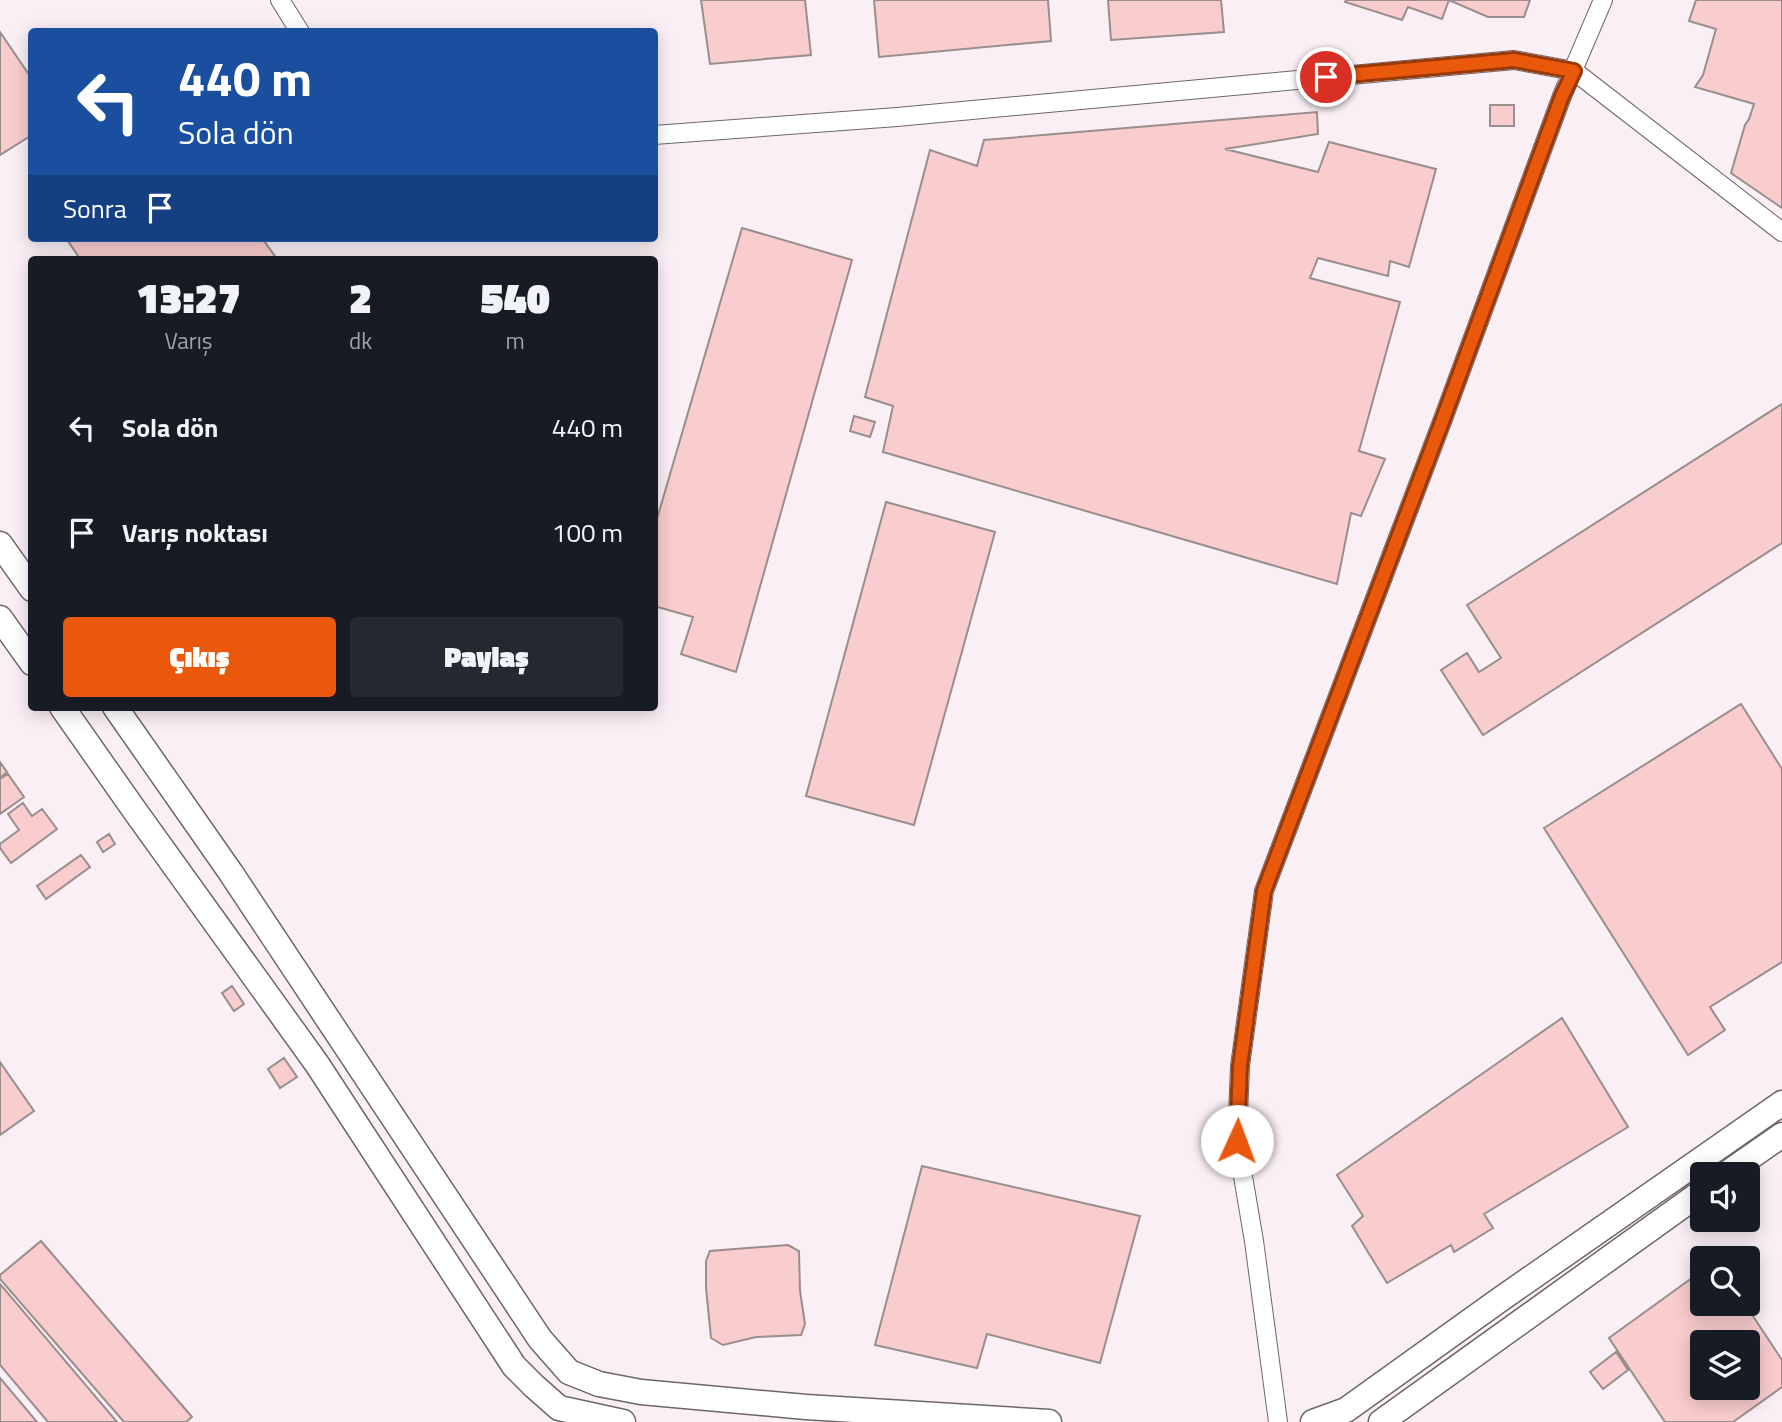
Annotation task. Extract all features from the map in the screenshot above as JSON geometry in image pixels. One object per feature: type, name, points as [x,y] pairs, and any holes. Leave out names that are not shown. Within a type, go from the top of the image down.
[{"type":"street","points":[[280,0],[298,28]]},
{"type":"street","points":[[1278,1422],[1254,1241],[1237,1141],[1240,1066],[1264,891],[1562,96],[1603,0]]},
{"type":"street","points":[[658,135],[897,117],[1514,60],[1574,71],[1782,232]]},
{"type":"street","points":[[0,544],[28,583]]},
{"type":"street","points":[[0,618],[28,657]]},
{"type":"street","points":[[65,711],[317,1064],[514,1366],[559,1408],[623,1422]]},
{"type":"street","points":[[118,711],[239,884],[540,1339],[569,1372],[600,1384],[641,1392],[806,1407],[1049,1422]]},
{"type":"street","points":[[1313,1422],[1346,1410],[1782,1103]]},
{"type":"street","points":[[1744,1162],[1782,1135]]},
{"type":"street","points":[[1381,1422],[1690,1200]]},
{"type":"building","points":[[701,0],[805,0],[811,55],[710,64]]},
{"type":"building","points":[[874,0],[1048,0],[1051,41],[879,57]]},
{"type":"building","points":[[1108,0],[1221,0],[1224,32],[1111,40]]},
{"type":"building","points":[[1449,0],[1442,19],[1408,7],[1402,20],[1345,2]]},
{"type":"building","points":[[1449,0],[1530,0],[1524,17],[1488,17]]},
{"type":"building","points":[[1696,0],[1782,0],[1782,208],[1731,173],[1754,104],[1695,87],[1703,75],[1716,29],[1689,21]]},
{"type":"building","points":[[0,32],[28,73],[28,138],[0,155]]},
{"type":"building","points":[[1490,105],[1514,105],[1514,126],[1490,126]]},
{"type":"building","points":[[1317,112],[1318,134],[1225,149],[1318,172],[1329,142],[1436,169],[1409,267],[1390,261],[1388,276],[1318,258],[1310,278],[1400,302],[1359,451],[1385,459],[1361,516],[1351,513],[1337,584],[883,452],[893,406],[865,397],[930,150],[977,166],[984,140]]},
{"type":"building","points":[[742,228],[852,260],[736,672],[681,654],[693,617],[658,607],[658,515]]},
{"type":"building","points":[[69,242],[265,242],[275,256],[78,256]]},
{"type":"building","points":[[1782,404],[1782,543],[1483,735],[1441,670],[1467,653],[1479,672],[1501,658],[1467,605]]},
{"type":"building","points":[[854,416],[875,422],[870,437],[850,431]]},
{"type":"building","points":[[886,502],[995,532],[914,825],[806,796]]},
{"type":"building","points":[[1741,704],[1782,769],[1782,962],[1710,1007],[1725,1030],[1688,1055],[1544,828]]},
{"type":"building","points":[[0,762],[7,772],[0,778]]},
{"type":"building","points":[[8,774],[24,797],[0,814],[0,779]]},
{"type":"building","points":[[23,803],[32,816],[42,809],[57,829],[11,863],[0,844],[19,830],[8,814]]},
{"type":"building","points":[[109,834],[115,844],[103,852],[97,842]]},
{"type":"building","points":[[81,855],[90,867],[46,899],[37,886]]},
{"type":"building","points":[[232,986],[244,1004],[234,1011],[222,993]]},
{"type":"building","points":[[1562,1018],[1628,1127],[1484,1214],[1493,1228],[1454,1252],[1451,1245],[1387,1283],[1352,1226],[1363,1216],[1337,1175]]},
{"type":"building","points":[[284,1058],[297,1077],[280,1088],[268,1069]]},
{"type":"building","points":[[0,1062],[34,1111],[0,1135]]},
{"type":"building","points":[[922,1166],[1140,1216],[1100,1363],[987,1334],[977,1368],[875,1345]]},
{"type":"building","points":[[41,1241],[192,1417],[186,1422],[124,1422],[0,1279],[0,1275]]},
{"type":"building","points":[[788,1245],[799,1251],[800,1291],[805,1324],[801,1335],[756,1337],[723,1345],[711,1338],[706,1288],[706,1261],[710,1251]]},
{"type":"building","points":[[1690,1279],[1690,1316],[1753,1316],[1782,1360],[1782,1387],[1733,1422],[1665,1422],[1609,1338]]},
{"type":"building","points":[[0,1284],[117,1422],[48,1422],[0,1365]]},
{"type":"building","points":[[1616,1352],[1628,1370],[1603,1389],[1590,1372]]},
{"type":"building","points":[[0,1378],[37,1422],[0,1422]]},
{"type":"route","points":[[1237,1141],[1240,1066],[1264,891],[1562,96],[1574,71],[1514,60],[1326,77]]}]
